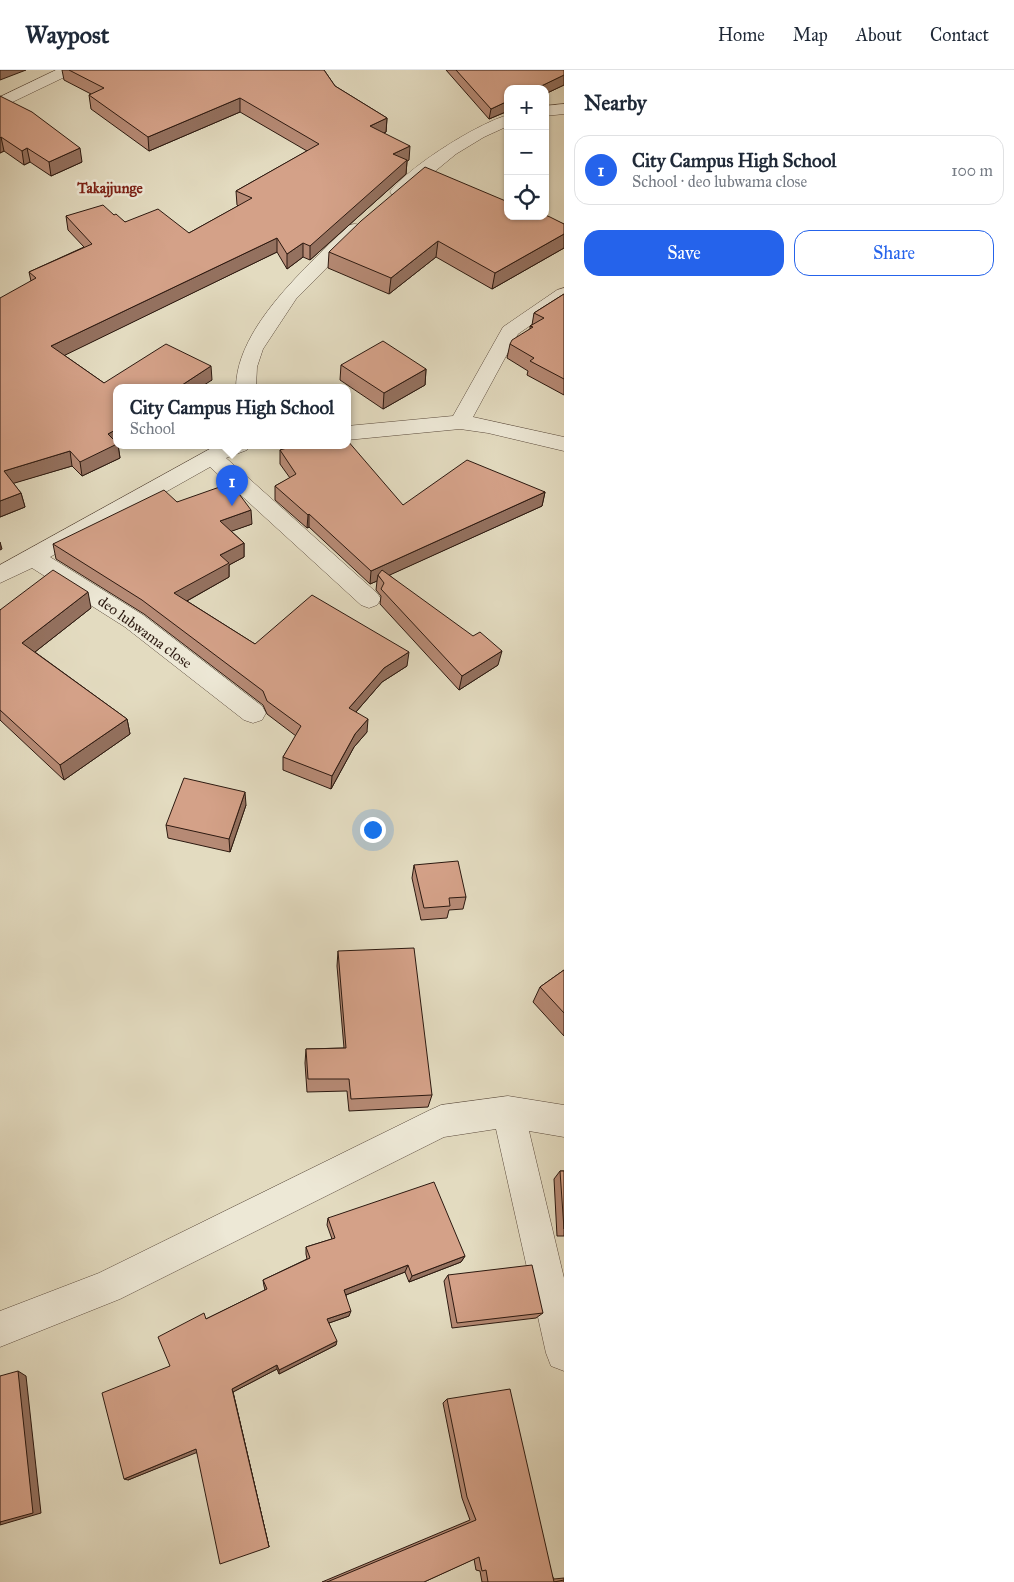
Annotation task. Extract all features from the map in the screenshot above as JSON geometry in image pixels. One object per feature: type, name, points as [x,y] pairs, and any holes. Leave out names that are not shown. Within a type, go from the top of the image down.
[{"type":"street","points":[[0,103],[68,70]]},
{"type":"street","points":[[549,111],[564,109]]},
{"type":"street","points":[[383,205],[462,142],[488,127],[504,121]]},
{"type":"street","points":[[246,384],[247,367],[253,349],[289,295],[368,218]]},
{"type":"street","points":[[460,422],[510,331],[522,320],[564,294]]},
{"type":"street","points":[[351,433],[460,422],[488,426],[564,444]]},
{"type":"street","points":[[0,575],[212,457],[230,449]]},
{"type":"street","points":[[212,457],[369,599]]},
{"type":"street","name":"deo lubwama close","points":[[32,557],[134,620],[253,713]]},
{"type":"street","points":[[508,1112],[564,1353]]},
{"type":"street","points":[[0,1329],[108,1287],[441,1121],[508,1112],[564,1120]]},
{"type":"building","points":[[69,70],[324,70],[335,86],[387,118],[370,126],[410,146],[393,154],[407,160],[310,246],[303,243],[287,254],[277,238],[51,346],[104,383],[166,344],[211,366],[184,384],[113,384],[113,431],[108,434],[113,439],[113,446],[80,462],[70,451],[4,471],[21,493],[0,501],[0,298],[36,278],[29,272],[92,244],[66,216],[103,205],[125,222],[158,209],[189,233],[252,198],[236,191],[319,144],[240,98],[148,137],[89,95],[104,88]]},
{"type":"building","points":[[456,70],[564,70],[564,75],[543,85],[504,85],[504,103],[491,109]]},
{"type":"building","points":[[0,96],[32,112],[80,148],[49,162],[27,148],[22,151],[0,138]]},
{"type":"building","points":[[425,167],[504,200],[504,220],[549,220],[549,217],[564,224],[564,234],[495,273],[438,241],[391,278],[329,252],[361,221]]},
{"type":"building","points":[[564,294],[564,379],[530,361],[534,358],[510,344],[512,340],[533,327],[530,326],[544,318],[534,313]]},
{"type":"building","points":[[383,341],[426,369],[384,393],[341,365]]},
{"type":"building","points":[[351,445],[403,505],[467,460],[545,492],[371,571],[309,514],[275,486],[296,474],[280,450],[351,449]]},
{"type":"building","points":[[231,483],[251,510],[220,521],[244,543],[220,555],[229,563],[174,593],[255,644],[312,595],[409,652],[384,668],[349,708],[368,719],[355,734],[332,776],[283,757],[301,726],[267,701],[263,691],[142,600],[53,544],[164,490],[177,502]]},
{"type":"building","points":[[53,570],[88,592],[22,643],[127,719],[60,765],[0,710],[0,610]]},
{"type":"building","points":[[382,570],[473,636],[480,632],[502,651],[462,676],[381,589],[384,583],[378,575]]},
{"type":"building","points":[[184,778],[245,792],[229,839],[166,825]]},
{"type":"building","points":[[458,861],[466,897],[449,898],[450,906],[424,908],[414,865]]},
{"type":"building","points":[[414,948],[432,1095],[351,1099],[349,1079],[308,1079],[306,1049],[346,1048],[338,951]]},
{"type":"building","points":[[564,970],[564,1013],[540,987]]},
{"type":"building","points":[[560,1171],[564,1171],[564,1229]]},
{"type":"building","points":[[434,1182],[465,1256],[412,1276],[408,1265],[344,1290],[351,1311],[327,1319],[337,1341],[279,1370],[277,1365],[232,1389],[269,1547],[220,1564],[196,1449],[124,1479],[102,1393],[170,1366],[158,1337],[204,1313],[206,1319],[267,1289],[263,1280],[310,1258],[306,1247],[335,1238],[328,1218]]},
{"type":"building","points":[[532,1265],[543,1313],[457,1323],[448,1275]]},
{"type":"building","points":[[18,1371],[33,1513],[0,1522],[0,1376]]},
{"type":"building","points":[[510,1389],[554,1582],[488,1582],[486,1570],[482,1571],[479,1557],[424,1582],[327,1582],[476,1520],[467,1497],[447,1399]]},
{"type":"place","name":"City Campus High School","points":[[232,506]]},
{"type":"district","name":"Takajjunge","points":[[110,188]]}]
